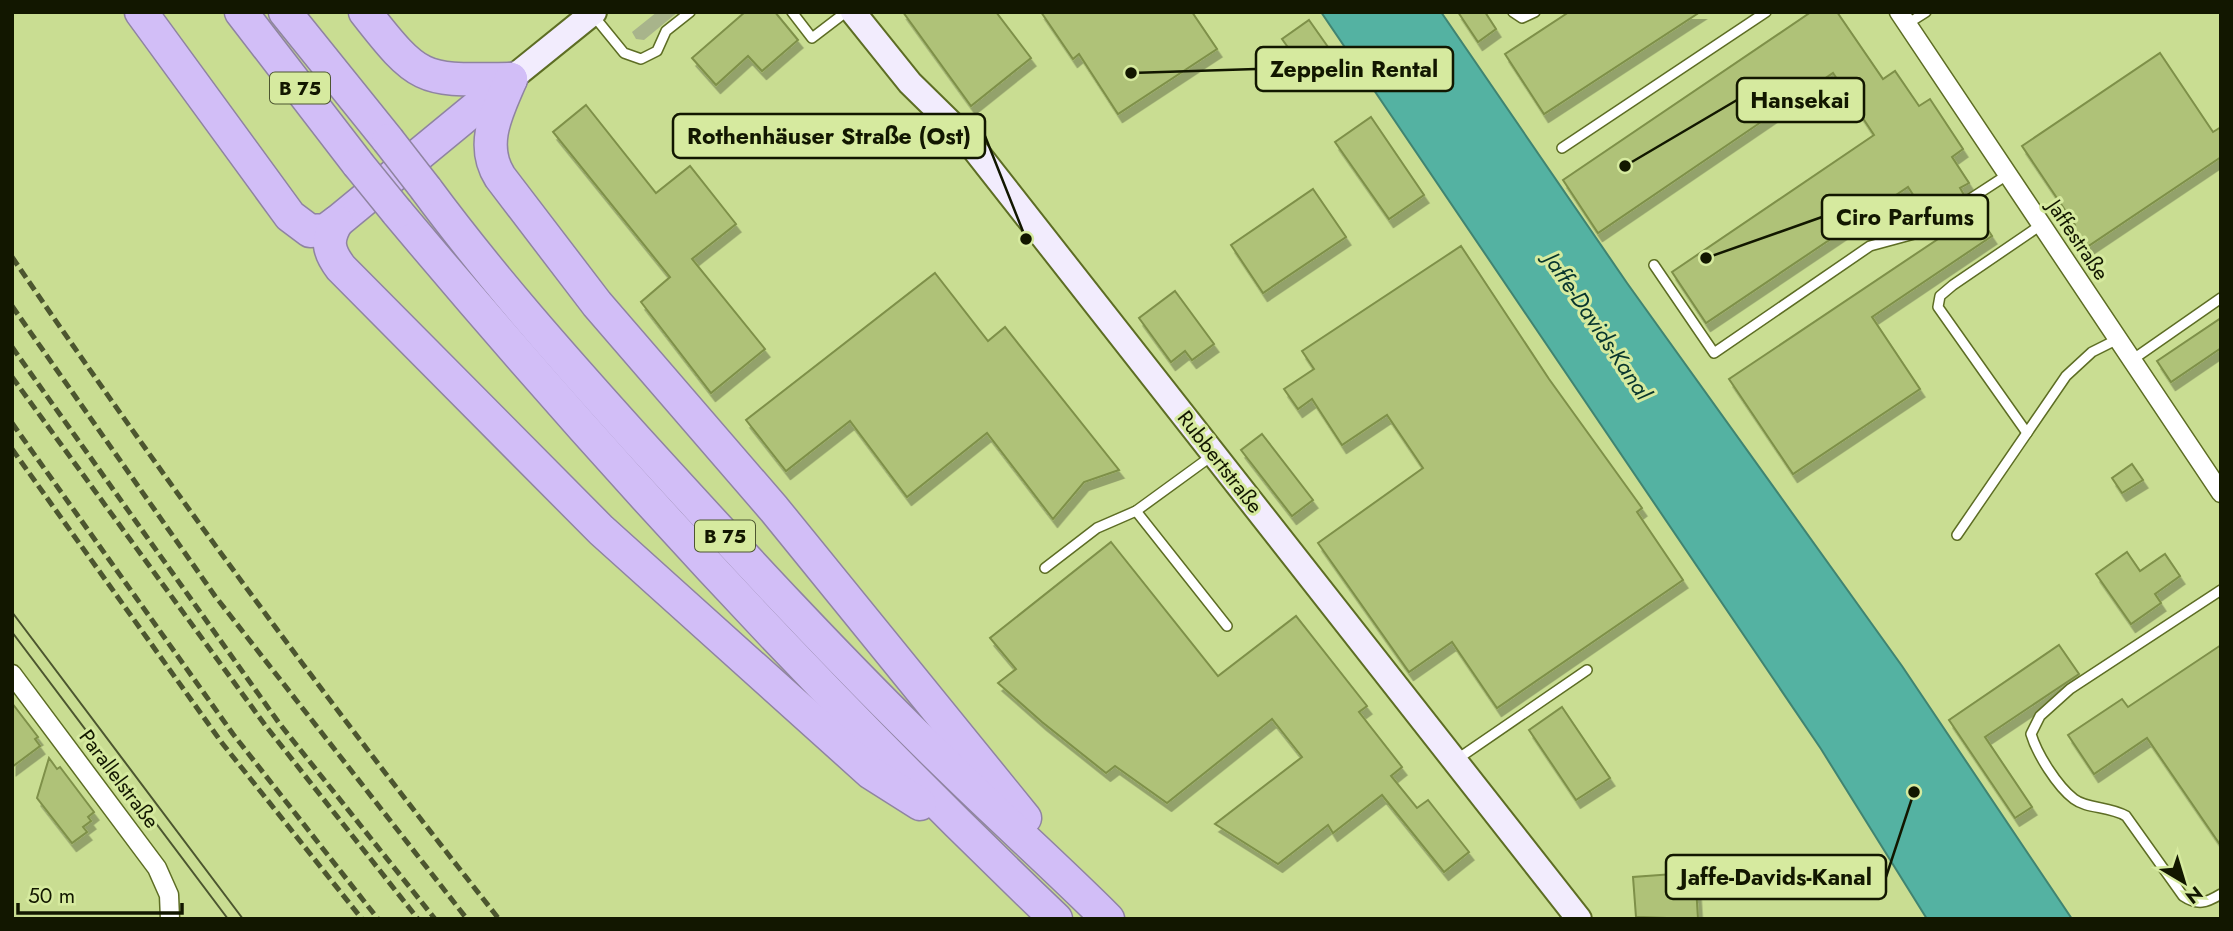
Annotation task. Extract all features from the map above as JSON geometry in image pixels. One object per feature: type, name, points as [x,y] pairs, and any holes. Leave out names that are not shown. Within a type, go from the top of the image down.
[{"type":"highway","points":[[141,12],[295,222],[305,230],[315,232],[337,222],[511,79]]},
{"type":"highway","name":"B 75","points":[[241,12],[358,164],[493,326],[803,668],[968,835],[1056,919]]},
{"type":"highway","name":"B 75","points":[[285,12],[461,236],[581,378],[698,507],[951,769],[1108,919]]},
{"type":"highway","points":[[365,12],[401,56],[428,76],[449,79],[511,79]]},
{"type":"highway","name":"B 75","points":[[511,79],[491,128],[491,158],[500,177],[597,304],[774,509],[983,762],[1022,813],[1048,860]]},
{"type":"highway","points":[[337,222],[330,236],[329,247],[341,268],[601,530],[696,619],[872,773],[968,835]]},
{"type":"street","name":"Rubbertstraße","points":[[853,12],[910,83],[964,136],[1579,919]]},
{"type":"street","points":[[511,79],[593,13]]},
{"type":"street","name":"Jaffestraße","points":[[1903,18],[2221,493]]},
{"type":"street","name":"Parallelstraße","points":[[12,674],[157,868],[169,895],[170,919]]},
{"type":"lane","points":[[593,13],[624,53],[642,59],[657,51],[666,31],[690,12]]},
{"type":"lane","points":[[792,12],[812,38],[846,12]]},
{"type":"lane","points":[[1513,12],[1522,18],[1535,12]]},
{"type":"lane","points":[[1562,148],[1766,12]]},
{"type":"lane","points":[[1903,18],[1926,12]]},
{"type":"lane","points":[[1654,265],[1714,353],[1870,246],[1918,233],[2007,174]]},
{"type":"lane","points":[[2027,433],[1938,307],[1940,296],[1953,285],[2041,225]]},
{"type":"lane","points":[[2132,360],[2221,298]]},
{"type":"lane","points":[[1956,535],[2066,376],[2092,352],[2118,340]]},
{"type":"lane","points":[[1045,568],[1104,524],[1136,511],[1214,454]]},
{"type":"lane","points":[[1136,511],[1227,626]]},
{"type":"lane","points":[[2220,593],[2060,697],[2040,716],[2031,734],[2037,754],[2074,799],[2112,808],[2126,816],[2183,896],[2193,903],[2207,903],[2221,894]]},
{"type":"lane","points":[[1455,760],[1587,670]]},
{"type":"green space","points":[[657,12],[678,12],[644,40],[636,39],[632,32]]},
{"type":"water","points":[[1321,12],[1441,12],[1627,283],[1902,666],[2072,919],[1927,919],[1821,749]]},
{"type":"building","points":[[745,12],[775,12],[798,40],[762,71],[748,56],[716,85],[692,58]]},
{"type":"building","points":[[903,12],[996,12],[1031,58],[971,106]]},
{"type":"building","points":[[1041,12],[1192,12],[1217,49],[1118,114],[1079,54],[1073,59]]},
{"type":"building","points":[[1458,12],[1485,12],[1496,29],[1478,42]]},
{"type":"building","points":[[1569,12],[1700,12],[1544,114],[1505,54]]},
{"type":"building","points":[[1811,12],[1837,12],[1883,79],[1895,71],[1919,106],[1930,99],[1963,149],[1952,157],[1969,183],[1960,188],[1964,195],[1928,218],[1908,187],[1706,323],[1672,272],[1874,135],[1833,73],[1598,233],[1563,180]]},
{"type":"building","points":[[1309,20],[1328,47],[1302,67],[1282,39]]},
{"type":"building","points":[[2160,53],[2213,132],[2221,127],[2221,157],[2084,249],[2070,229],[2075,225],[2022,146]]},
{"type":"building","points":[[586,105],[656,193],[690,166],[736,224],[692,259],[765,349],[711,393],[641,302],[670,277],[553,132]]},
{"type":"building","points":[[1371,117],[1424,195],[1389,219],[1335,142]]},
{"type":"building","points":[[1313,189],[1346,237],[1263,293],[1231,245]]},
{"type":"building","points":[[1972,206],[1992,236],[1872,317],[1920,389],[1793,474],[1729,379],[1941,237],[1936,230]]},
{"type":"building","points":[[1461,246],[1549,379],[1642,508],[1637,512],[1683,580],[1497,708],[1452,642],[1409,672],[1318,543],[1423,468],[1387,415],[1342,445],[1312,399],[1298,409],[1284,389],[1314,369],[1302,351]]},
{"type":"building","points":[[935,273],[988,341],[1005,327],[1119,470],[1084,482],[1053,519],[987,433],[907,497],[850,421],[786,471],[746,420]]},
{"type":"building","points":[[1175,291],[1214,344],[1192,360],[1185,351],[1171,362],[1139,318]]},
{"type":"building","points":[[2221,318],[2221,348],[2171,382],[2157,361]]},
{"type":"building","points":[[1262,434],[1313,500],[1292,516],[1241,450]]},
{"type":"building","points":[[2132,464],[2143,480],[2122,493],[2112,478]]},
{"type":"building","points":[[1111,542],[1218,676],[1296,616],[1367,706],[1359,712],[1402,767],[1391,776],[1417,808],[1428,800],[1469,852],[1444,872],[1382,795],[1333,833],[1328,825],[1278,864],[1215,824],[1302,757],[1272,719],[1167,803],[1115,766],[1106,773],[1042,722],[998,683],[1016,669],[990,638]]},
{"type":"building","points":[[2127,552],[2140,571],[2165,554],[2180,576],[2155,594],[2161,603],[2131,624],[2096,574]]},
{"type":"building","points":[[2059,645],[2079,674],[1985,737],[2032,807],[2015,818],[1949,720]]},
{"type":"building","points":[[2221,645],[2221,846],[2147,738],[2094,774],[2068,735],[2122,699],[2128,707]]},
{"type":"building","points":[[12,703],[38,737],[35,739],[40,746],[12,767]]},
{"type":"building","points":[[1562,707],[1610,778],[1576,800],[1529,730]]},
{"type":"building","points":[[49,758],[57,769],[60,767],[94,812],[88,817],[91,821],[83,827],[87,832],[72,843],[37,798]]},
{"type":"building","points":[[1673,874],[1674,888],[1696,886],[1698,919],[1636,917],[1633,877]]},
{"type":"tram line","points":[[12,612],[243,919]]},
{"type":"tram line","points":[[12,632],[228,919]]},
{"type":"railway","points":[[12,257],[249,592],[499,919]]},
{"type":"railway","points":[[12,306],[215,596],[467,919]]},
{"type":"railway","points":[[12,347],[279,723],[435,919]]},
{"type":"railway","points":[[12,377],[265,725],[418,919]]},
{"type":"railway","points":[[12,423],[233,734],[378,919]]},
{"type":"railway","points":[[12,449],[222,743],[362,919]]},
{"type":"place","name":"Zeppelin Rental","points":[[1131,73]]},
{"type":"place","name":"Hansekai","points":[[1625,166]]},
{"type":"place","name":"Rothenhäuser Straße (Ost)","points":[[1026,239]]},
{"type":"place","name":"Ciro Parfums","points":[[1706,258]]},
{"type":"place","name":"Jaffe-Davids-Kanal","points":[[1914,792]]}]
